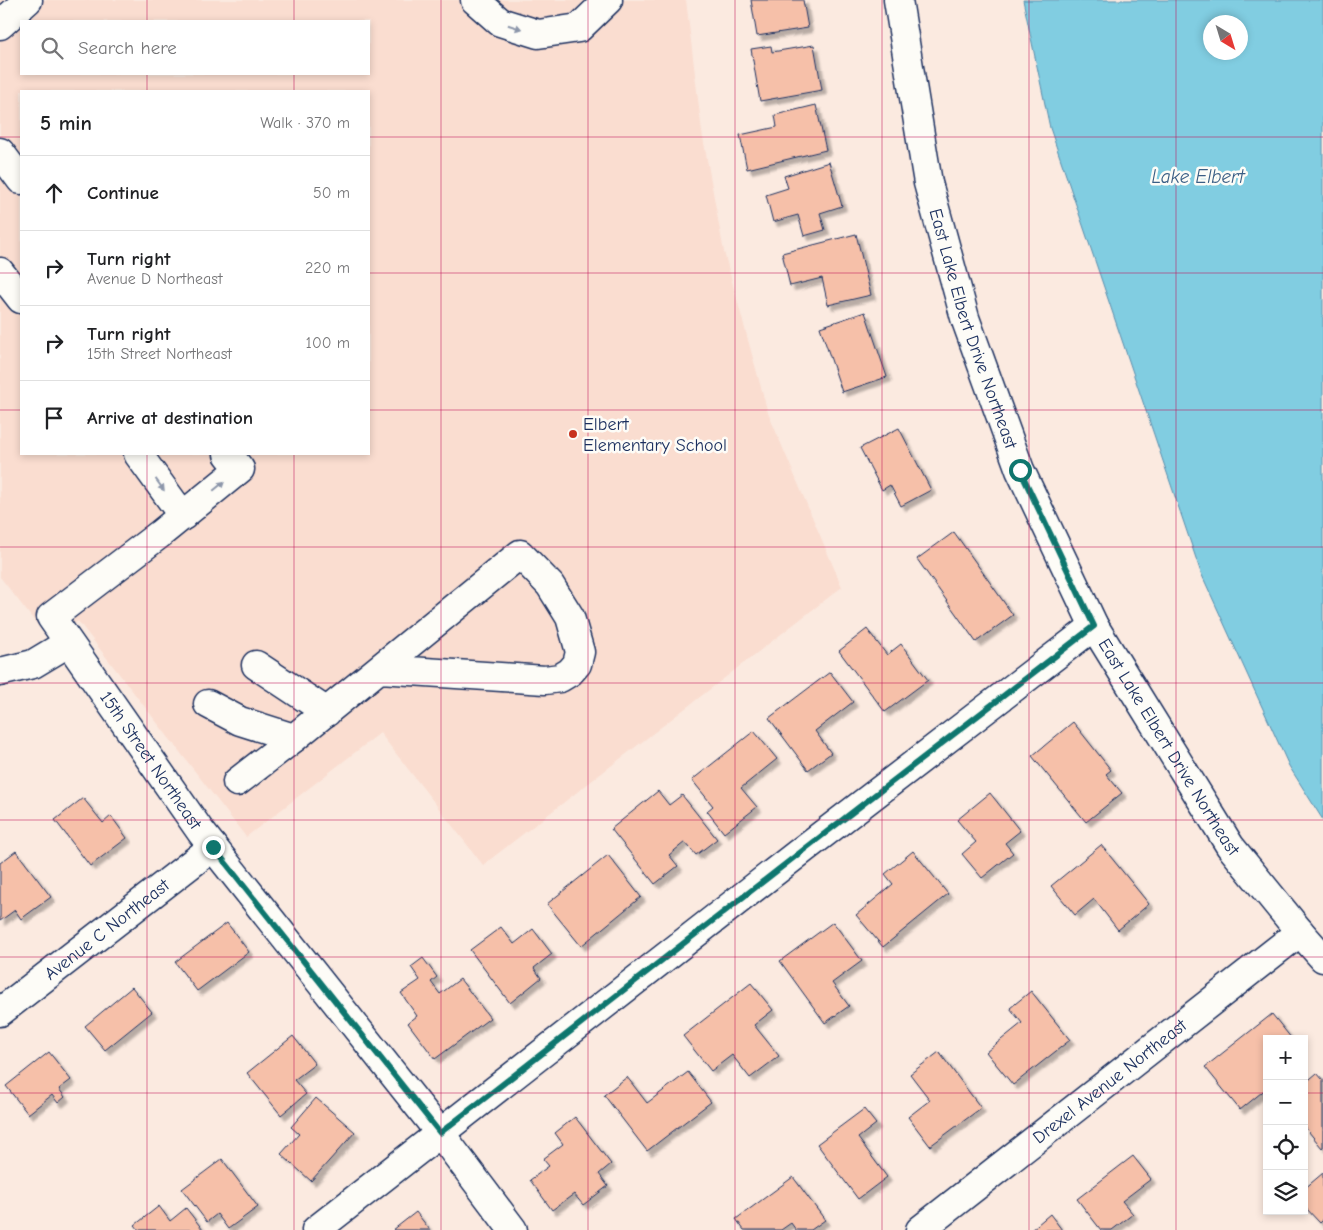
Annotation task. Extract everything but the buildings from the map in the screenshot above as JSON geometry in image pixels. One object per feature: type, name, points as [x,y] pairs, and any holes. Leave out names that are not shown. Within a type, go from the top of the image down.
[{"type":"street","points":[[0,25],[28,0]]},
{"type":"street","points":[[475,0],[500,22],[538,34],[579,28],[608,0]]},
{"type":"street","name":"East Lake Elbert Drive Northeast","points":[[898,0],[928,183],[965,318],[1020,470],[1094,626],[1230,846],[1323,958]]},
{"type":"street","points":[[0,152],[20,179]]},
{"type":"street","points":[[0,272],[20,298]]},
{"type":"street","points":[[139,455],[183,516],[240,469],[229,455]]},
{"type":"street","name":"15th Street Northeast","points":[[183,516],[51,617],[68,644],[213,847],[440,1133],[513,1230]]},
{"type":"street","points":[[237,782],[327,712],[520,554],[550,585],[570,617],[580,652],[576,664],[570,672],[560,678],[545,680],[380,669]]},
{"type":"street","points":[[316,1230],[1094,626]]},
{"type":"street","points":[[0,672],[33,664],[68,644]]},
{"type":"street","points":[[256,665],[327,712]]},
{"type":"street","points":[[208,704],[240,721],[294,738]]},
{"type":"street","name":"Avenue C Northeast","points":[[0,1012],[213,847]]},
{"type":"street","name":"Drexel Avenue Northeast","points":[[920,1230],[1300,932]]},
{"type":"shaded area","name":"Elbert Elementary School","points":[[0,0],[686,0],[702,132],[724,252],[768,413],[842,587],[483,865],[380,733],[246,837],[78,621],[51,642],[0,577]]},
{"type":"water","name":"Lake Elbert","points":[[1023,0],[1323,0],[1323,820],[1289,766],[1201,573],[1050,128]]},
{"type":"place","name":"Elbert Elementary School","points":[[573,434]]},
{"type":"route","points":[[213,847],[440,1133],[1094,626],[1020,470]]}]
